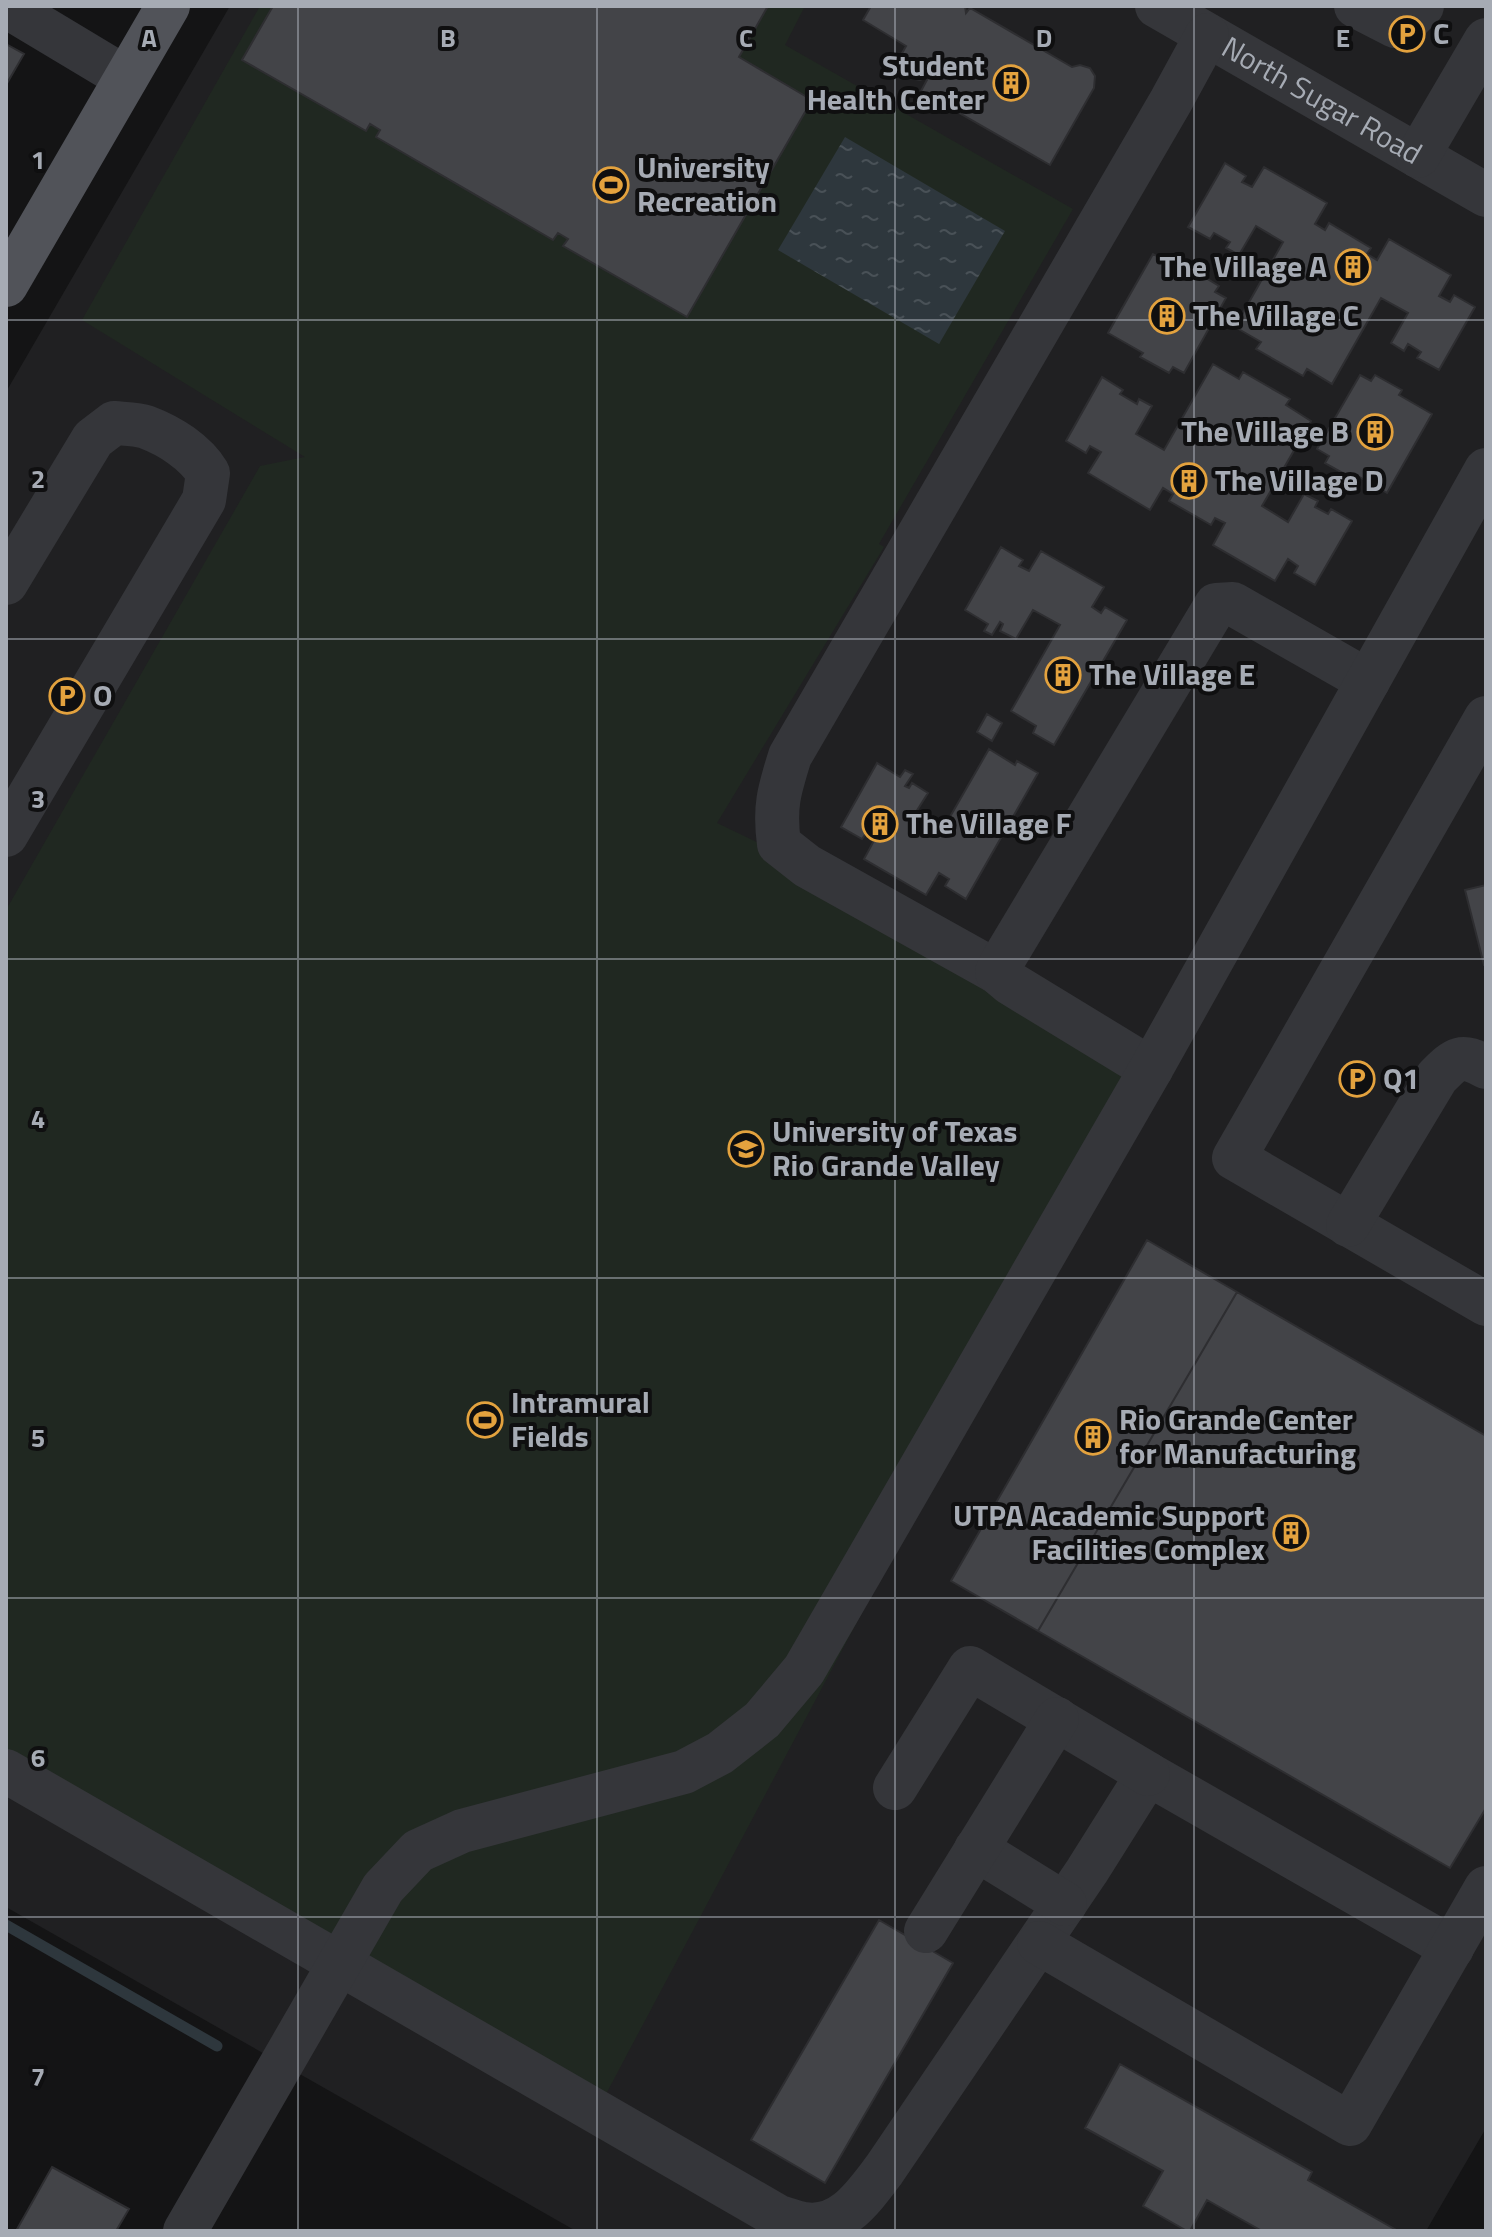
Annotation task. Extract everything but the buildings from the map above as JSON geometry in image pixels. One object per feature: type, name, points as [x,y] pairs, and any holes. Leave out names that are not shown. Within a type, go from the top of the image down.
[{"type":"main road","points":[[6,285],[168,6]]},
{"type":"street","points":[[6,6],[126,78]]},
{"type":"street","name":"North Sugar Road","points":[[1157,6],[1486,195]]},
{"type":"street","points":[[1356,6],[1408,16]]},
{"type":"street","points":[[1151,1069],[997,972],[807,866],[779,844],[775,815],[790,756],[1207,35]]},
{"type":"street","points":[[1418,156],[1486,40]]},
{"type":"street","points":[[6,583],[93,439],[114,423],[145,427],[175,441],[200,460],[208,473],[204,500],[6,835]]},
{"type":"street","points":[[185,2231],[383,1888],[418,1851],[462,1831],[684,1772],[720,1753],[762,1720],[804,1670],[1151,1069],[1486,470]]},
{"type":"street","points":[[997,972],[1216,605],[1233,604],[1368,681]]},
{"type":"street","points":[[1486,718],[1234,1158],[1486,1304]]},
{"type":"street","points":[[1348,1225],[1437,1077],[1470,1064]]},
{"type":"street","points":[[895,1788],[970,1668],[1452,1948]]},
{"type":"street","points":[[926,1931],[1057,1719]]},
{"type":"street","points":[[6,1771],[779,2217],[806,2225],[834,2222],[859,2203],[1039,1943],[1148,1774]]},
{"type":"street","points":[[976,1849],[1065,1904]]},
{"type":"street","points":[[1039,1943],[1350,2124],[1486,1888]]},
{"type":"shaded area","name":"University of Texas Rio Grande Valley","points":[[230,6],[1486,6],[1486,2128],[1426,2231],[576,2231],[6,1907],[6,392]]},
{"type":"shaded area","name":"Intramural Fields","points":[[260,6],[805,6],[785,45],[1073,209],[879,544],[884,547],[717,823],[807,866],[1151,1069],[597,2111],[6,1771],[6,910],[260,466],[305,457],[82,320]]},
{"type":"water","points":[[845,137],[1005,231],[939,344],[778,250]]},
{"type":"waterway","points":[[6,1925],[217,2046]]},
{"type":"place","name":"C","points":[[1407,34]]},
{"type":"place","name":"Student Health Center","points":[[1011,83]]},
{"type":"place","name":"University Recreation","points":[[611,185]]},
{"type":"place","name":"The Village A","points":[[1353,267]]},
{"type":"place","name":"The Village C","points":[[1167,316]]},
{"type":"place","name":"The Village B","points":[[1375,432]]},
{"type":"place","name":"The Village D","points":[[1189,481]]},
{"type":"place","name":"The Village E","points":[[1063,675]]},
{"type":"place","name":"O","points":[[67,696]]},
{"type":"place","name":"The Village F","points":[[880,824]]},
{"type":"place","name":"Q1","points":[[1357,1079]]},
{"type":"place","name":"University of Texas Rio Grande Valley","points":[[746,1149]]},
{"type":"place","name":"Intramural Fields","points":[[485,1420]]},
{"type":"place","name":"Rio Grande Center for Manufacturing","points":[[1093,1437]]},
{"type":"place","name":"UTPA Academic Support Facilities Complex","points":[[1291,1533]]}]
